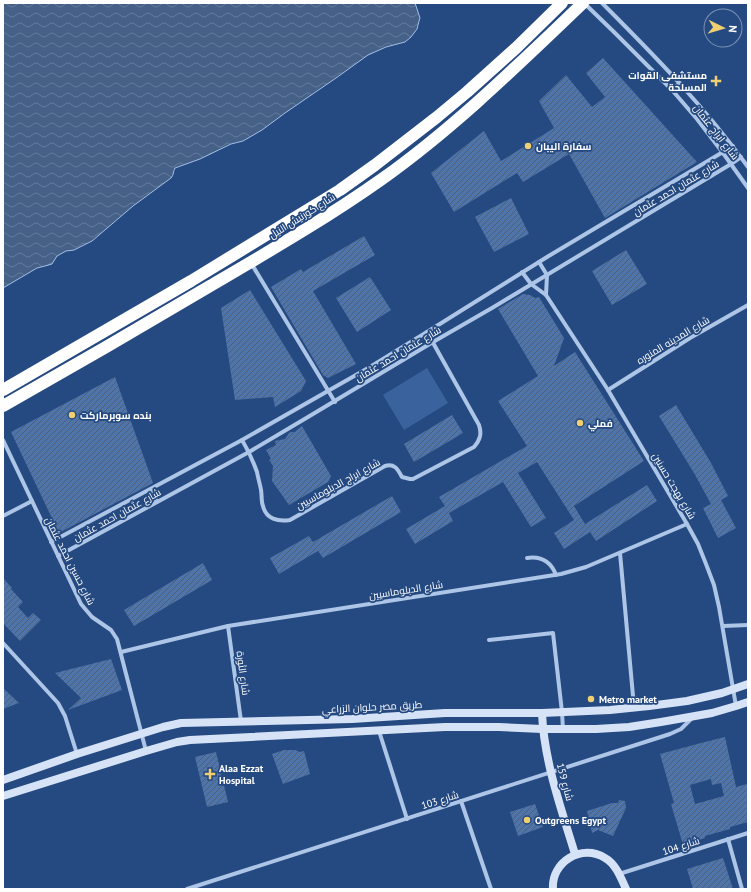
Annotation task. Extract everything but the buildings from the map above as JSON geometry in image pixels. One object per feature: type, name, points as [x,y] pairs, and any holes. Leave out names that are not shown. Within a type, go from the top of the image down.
[{"type":"highway","name":"شارع كورنيش النيل","points":[[3,390],[191,281],[340,190],[387,156],[467,92],[516,48],[562,3]]},
{"type":"highway","name":"شارع كورنيش النيل","points":[[3,406],[250,262],[345,204],[382,179],[413,156],[499,83],[584,3]]},
{"type":"main road","name":"طريق مصر حلوان الزراعي","points":[[3,780],[77,754],[163,727],[181,724],[352,719],[445,713],[542,713],[634,708],[687,701],[717,695],[748,684]]},
{"type":"main road","points":[[3,796],[177,742],[203,739],[438,728],[499,727],[563,730],[629,727],[693,717],[748,702]]},
{"type":"main road","name":"شارع 159","points":[[542,713],[542,729],[551,772],[575,854]]},
{"type":"main road","points":[[552,889],[554,876],[558,867],[566,859],[575,854],[585,852],[596,853],[606,858],[614,865],[626,889]]},
{"type":"street","name":"شارع ابراج عثمان","points":[[584,3],[672,90],[724,153],[748,188]]},
{"type":"street","name":"شارع ابراج عثمان","points":[[602,3],[680,83],[733,146],[748,167]]},
{"type":"street","points":[[672,90],[680,83]]},
{"type":"street","name":"شارع عثمان احمد عثمان","points":[[52,542],[151,490],[328,391],[427,332],[522,272],[724,153],[733,146]]},
{"type":"street","name":"شارع عثمان احمد عثمان","points":[[58,556],[249,452],[335,402],[741,157]]},
{"type":"street","points":[[250,262],[335,402]]},
{"type":"street","points":[[539,262],[547,275],[546,295]]},
{"type":"street","points":[[522,272],[530,284]]},
{"type":"street","name":"شارع بهجت حسنين","points":[[530,284],[546,295],[608,390],[698,544],[714,585],[736,706]]},
{"type":"street","name":"شارع المدينه المنوره","points":[[608,390],[690,338],[748,305]]},
{"type":"street","name":"شارع ابراج الدبلوماسيين","points":[[242,440],[249,452],[256,471],[263,508],[266,514],[277,521],[290,520],[385,466],[393,465],[402,477],[413,479],[474,447],[479,439],[481,430],[479,425],[427,332]]},
{"type":"street","name":"شارع حسين احمد عثمان","points":[[3,440],[81,604],[92,617],[111,630],[117,639],[146,751]]},
{"type":"street","points":[[151,490],[157,502]]},
{"type":"street","points":[[3,516],[32,501]]},
{"type":"street","name":"شارع الدبلوماسيين","points":[[121,652],[228,626],[556,575],[586,567],[687,524]]},
{"type":"street","points":[[620,552],[634,708]]},
{"type":"street","points":[[527,558],[540,558],[545,560],[554,569],[556,575]]},
{"type":"street","points":[[722,626],[748,625]]},
{"type":"street","name":"شارع الثورة","points":[[228,626],[241,722]]},
{"type":"street","points":[[489,640],[553,633],[563,730]]},
{"type":"street","points":[[3,643],[58,703],[65,716],[77,754]]},
{"type":"street","name":"شارع 103","points":[[187,889],[670,734],[681,729],[693,717]]},
{"type":"street","points":[[379,731],[407,819]]},
{"type":"street","points":[[461,801],[491,889]]},
{"type":"street","name":"شارع 104","points":[[619,874],[748,833]]},
{"type":"street","points":[[728,839],[742,889]]},
{"type":"shaded area","points":[[427,368],[448,403],[404,430],[383,395]]},
{"type":"water","points":[[3,3],[415,3],[420,18],[417,29],[405,42],[386,47],[368,55],[262,130],[243,141],[231,144],[200,159],[175,168],[171,178],[133,206],[92,241],[74,250],[66,251],[57,256],[52,264],[37,268],[3,288]]},
{"type":"place","name":"مستشفى القوات المسلحة","points":[[716,81]]},
{"type":"place","name":"سفارة اليبان","points":[[528,146]]},
{"type":"place","name":"بنده سوبرماركت","points":[[72,415]]},
{"type":"place","name":"فملي","points":[[580,423]]},
{"type":"place","name":"Metro market","points":[[591,699]]},
{"type":"place","name":"Alaa Ezzat Hospital","points":[[210,774]]},
{"type":"place","name":"Outgreens Egypt","points":[[527,820]]}]
